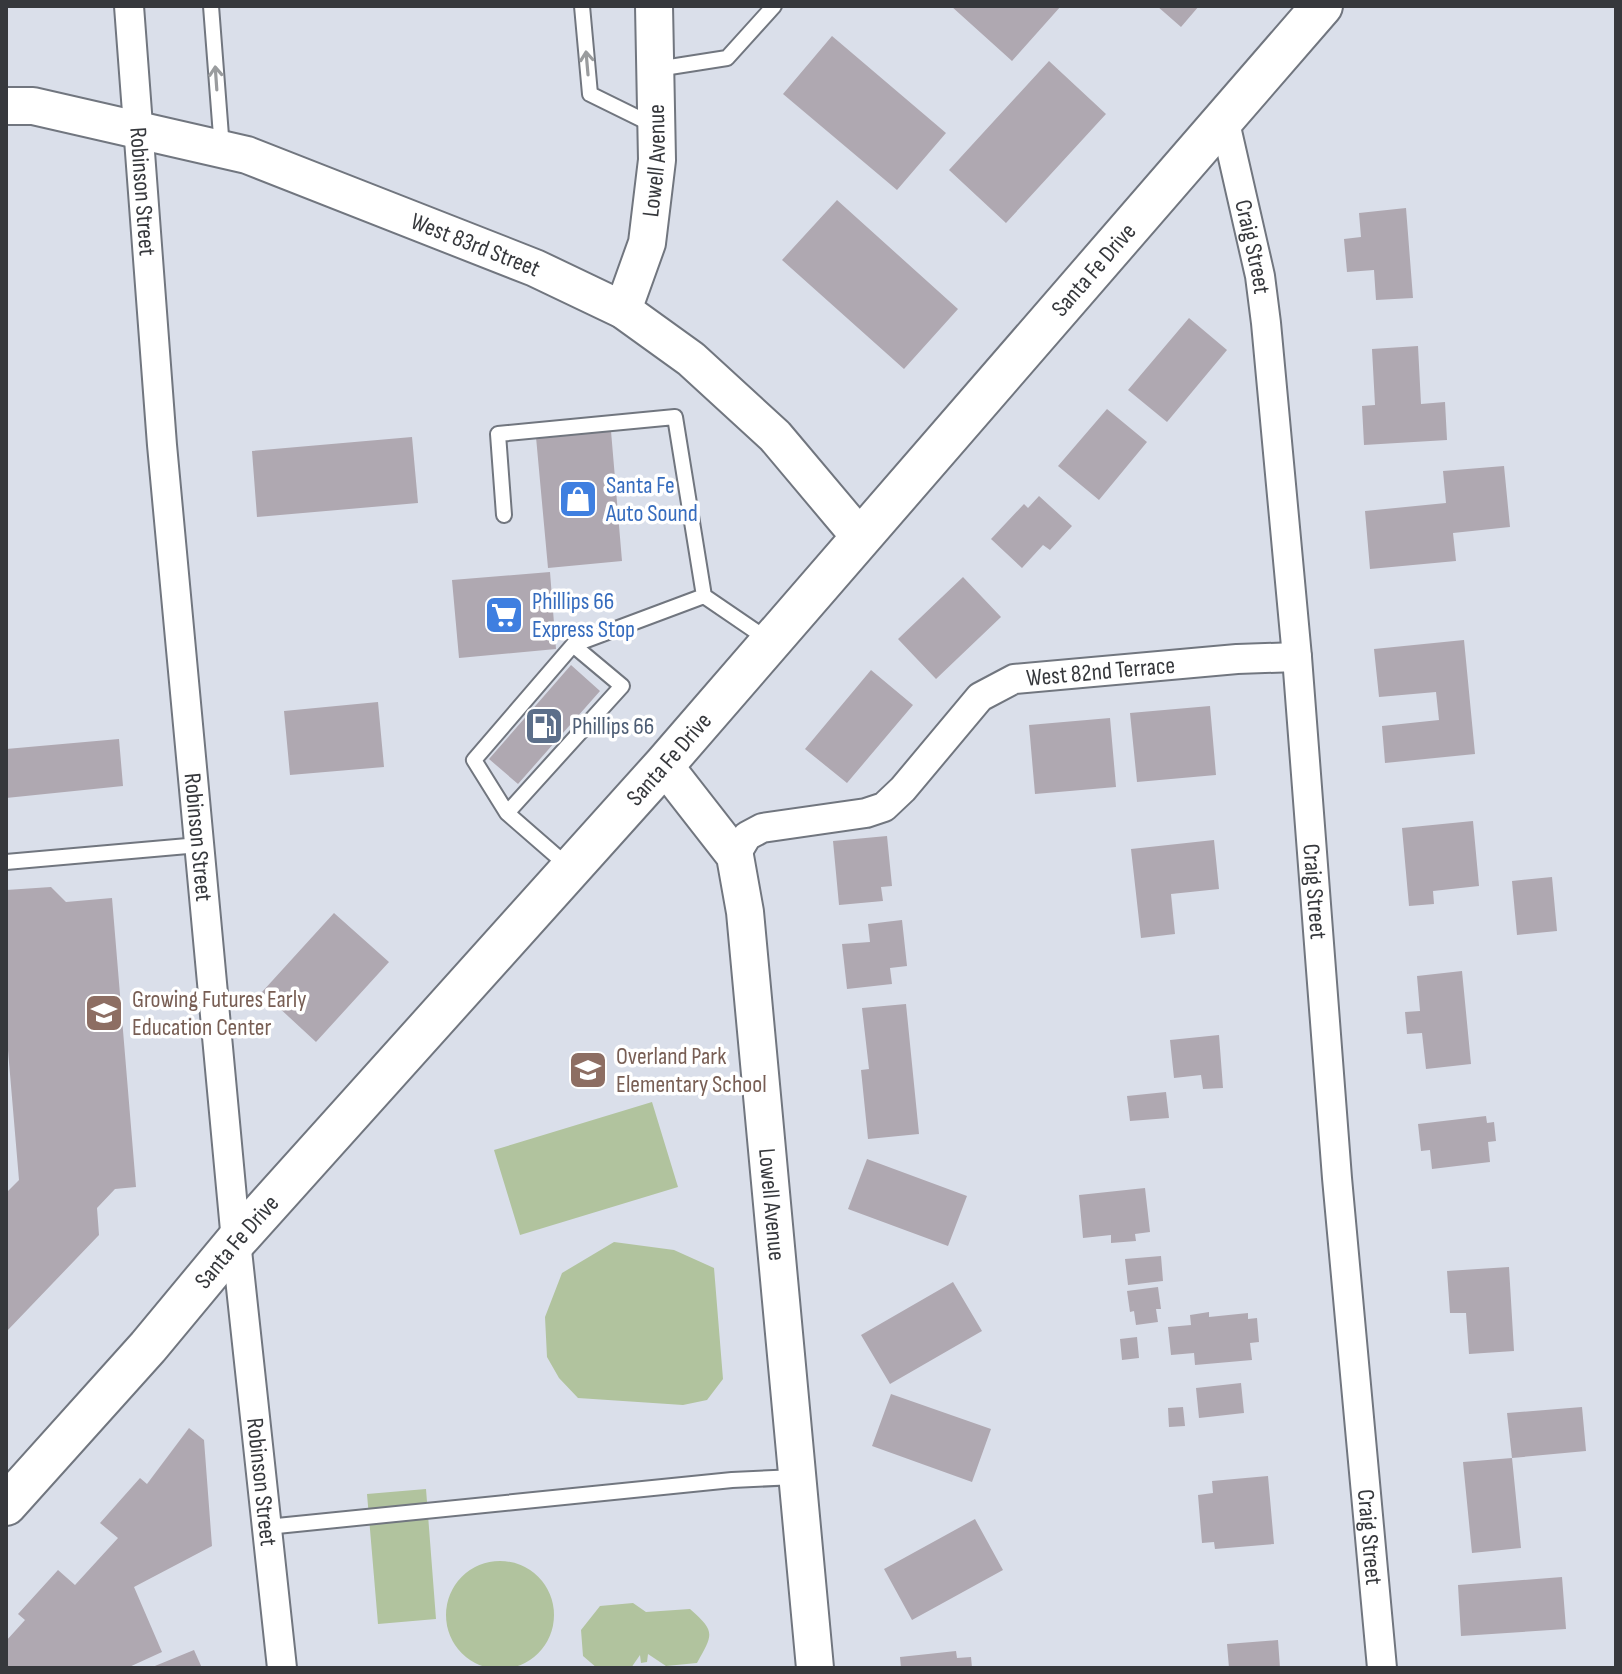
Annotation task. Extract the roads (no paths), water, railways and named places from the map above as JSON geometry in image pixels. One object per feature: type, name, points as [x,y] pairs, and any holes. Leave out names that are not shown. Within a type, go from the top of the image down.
[{"type":"main road","name":"Santa Fe Drive","points":[[6,1505],[148,1347],[236,1241],[664,765],[1322,6]]},
{"type":"street","name":"Robinson Street","points":[[129,6],[162,445],[236,1241],[282,1668]]},
{"type":"street","name":"Lowell Avenue","points":[[623,310],[647,243],[657,160],[654,6]]},
{"type":"street","name":"West 83rd Street","points":[[6,106],[33,106],[247,155],[535,268],[623,310],[691,359],[775,436],[860,537]]},
{"type":"street","name":"Craig Street","points":[[1224,118],[1260,276],[1266,323],[1297,657],[1337,1178],[1382,1668]]},
{"type":"street","name":"West 82nd Terrace","points":[[735,856],[747,836],[762,828],[866,813],[884,807],[903,789],[980,697],[1014,679],[1237,659],[1297,657]]},
{"type":"street","name":"Lowell Avenue","points":[[664,765],[735,856],[745,912],[815,1668]]},
{"type":"lane","points":[[211,6],[222,149]]},
{"type":"lane","points":[[582,6],[590,94],[657,127]]},
{"type":"lane","points":[[657,69],[727,58],[774,6]]},
{"type":"lane","points":[[504,515],[498,434],[675,417],[704,596],[771,641]]},
{"type":"lane","points":[[571,868],[507,813],[474,760],[573,645],[704,596]]},
{"type":"lane","points":[[507,813],[622,686],[573,645]]},
{"type":"lane","points":[[6,862],[199,845]]},
{"type":"lane","points":[[267,1527],[732,1480],[797,1477]]},
{"type":"place","name":"Santa Fe Auto Sound","points":[[578,499]]},
{"type":"place","name":"Phillips 66 Express Stop","points":[[504,615]]},
{"type":"place","name":"Phillips 66","points":[[544,726]]},
{"type":"place","name":"Growing Futures Early Education Center","points":[[104,1013]]},
{"type":"place","name":"Overland Park Elementary School","points":[[588,1070]]}]
